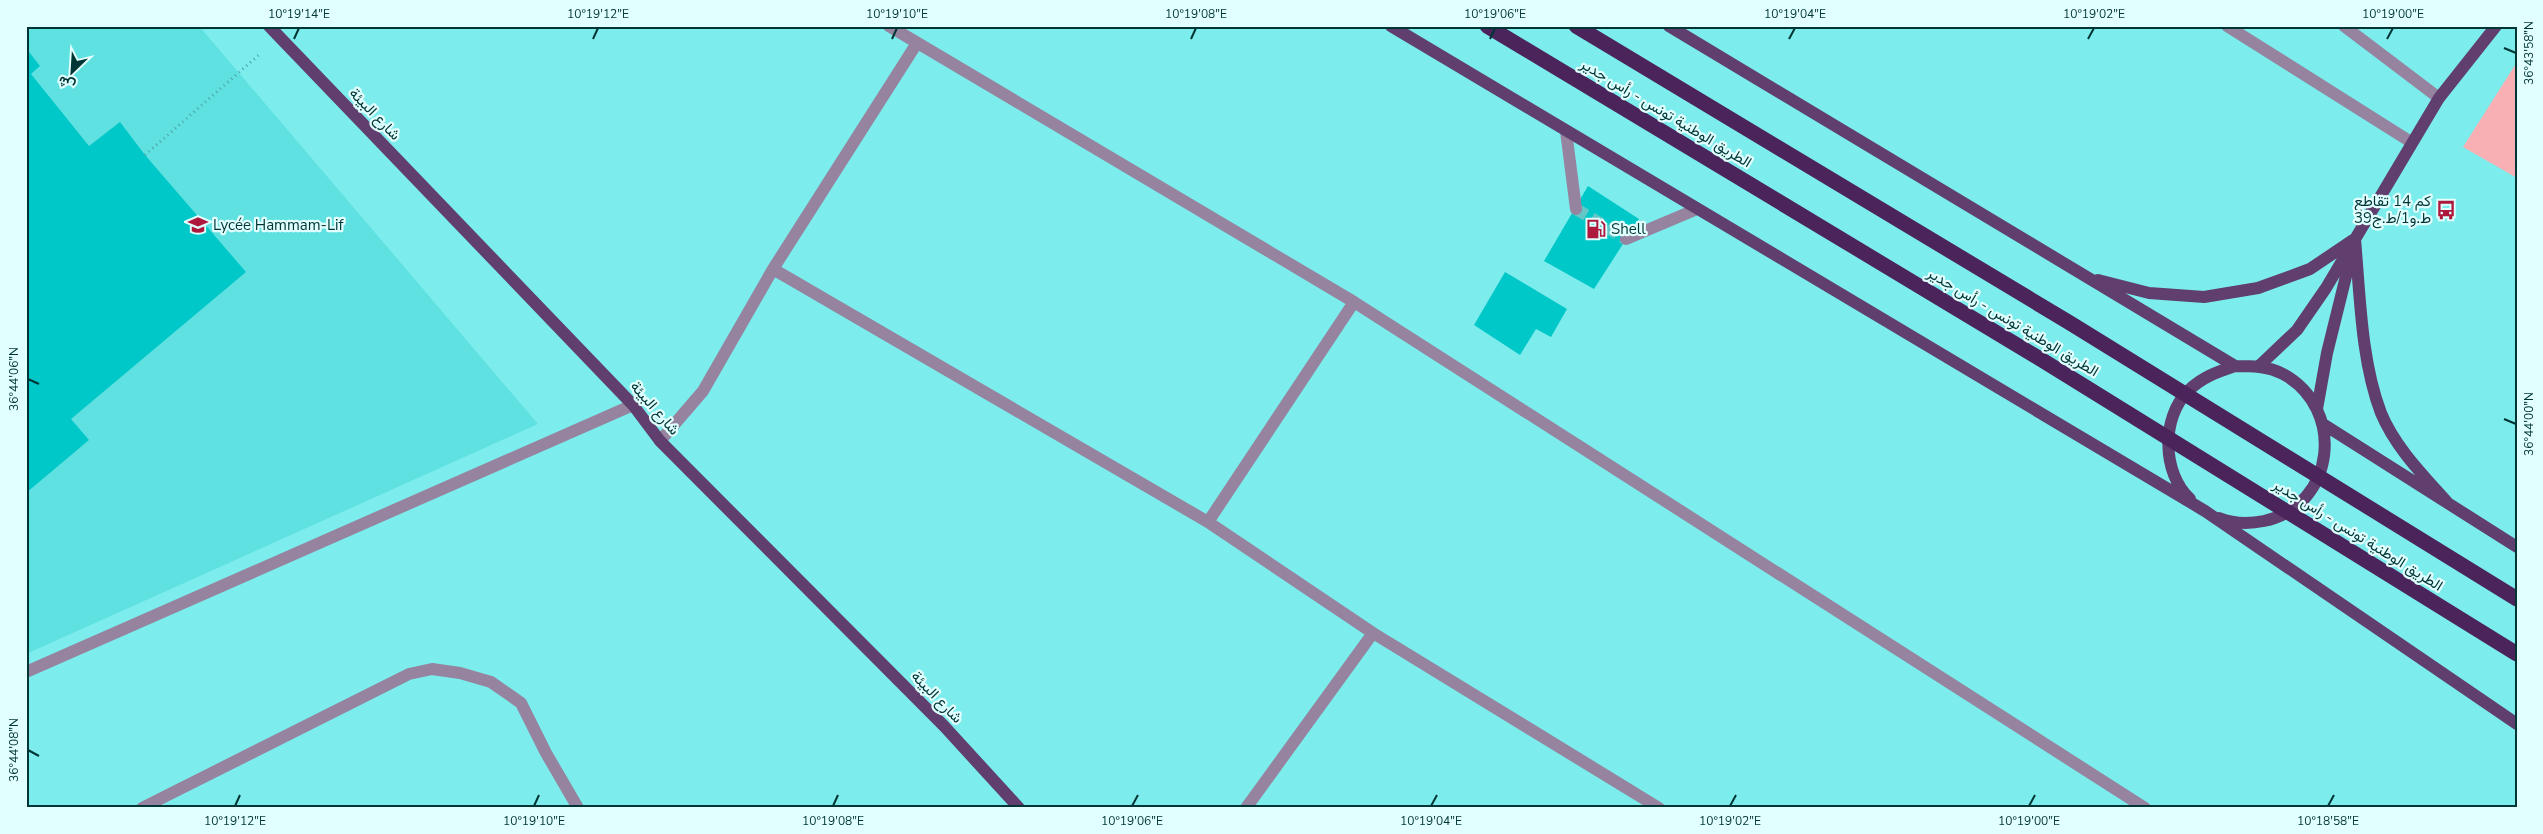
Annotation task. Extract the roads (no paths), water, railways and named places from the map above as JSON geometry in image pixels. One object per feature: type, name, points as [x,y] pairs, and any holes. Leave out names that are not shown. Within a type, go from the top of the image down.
[{"type":"highway","name":"الطريق الوطنية تونس - رأس جدير","points":[[1487,26],[2034,355],[2517,654]]},
{"type":"highway","name":"الطريق الوطنية تونس - رأس جدير","points":[[1576,26],[2078,328],[2517,599]]},
{"type":"main road","name":"شارع البيئة","points":[[269,26],[633,405],[660,440],[944,726],[1019,808]]},
{"type":"main road","points":[[1391,26],[2204,511],[2517,724]]},
{"type":"main road","points":[[1669,26],[2235,366]]},
{"type":"main road","points":[[2259,366],[2297,330],[2326,288],[2411,142],[2439,98],[2496,26]]},
{"type":"main road","points":[[2047,254],[2096,279],[2149,293],[2204,297],[2258,288],[2310,269],[2355,239]]},
{"type":"main road","points":[[2318,409],[2329,344],[2355,239]]},
{"type":"main road","points":[[2355,239],[2371,381],[2382,415],[2406,456],[2447,502]]},
{"type":"main road","points":[[2235,366],[2259,366],[2283,374],[2303,388],[2318,409],[2323,424],[2326,447],[2321,471],[2311,491],[2294,508],[2273,519],[2250,524],[2226,521],[2204,511],[2184,493],[2172,469],[2168,442],[2173,415],[2187,392],[2208,375],[2235,366]]},
{"type":"main road","points":[[2323,424],[2517,547]]},
{"type":"street","points":[[889,26],[1354,302],[2145,808]]},
{"type":"street","points":[[2227,26],[2411,142]]},
{"type":"street","points":[[2344,26],[2439,98]]},
{"type":"street","points":[[660,440],[703,391],[773,269],[917,43]]},
{"type":"street","points":[[1566,131],[1576,209]]},
{"type":"street","points":[[1626,239],[1697,209]]},
{"type":"street","points":[[773,269],[1208,522],[1373,632],[1644,804],[1659,808]]},
{"type":"street","points":[[1208,522],[1354,302]]},
{"type":"street","points":[[26,672],[633,405]]},
{"type":"street","points":[[1246,808],[1373,632]]},
{"type":"street","points":[[142,808],[409,674],[432,669],[491,682],[521,702],[546,753],[578,808]]},
{"type":"tunnel","points":[[1576,209],[1626,239]]},
{"type":"place","name":"كم 14 تقاطع ط.و1/ط.ج39","points":[[2446,210]]},
{"type":"place","name":"Lycée Hammam-Lif","points":[[198,225]]},
{"type":"place","name":"Shell","points":[[1596,229]]}]
